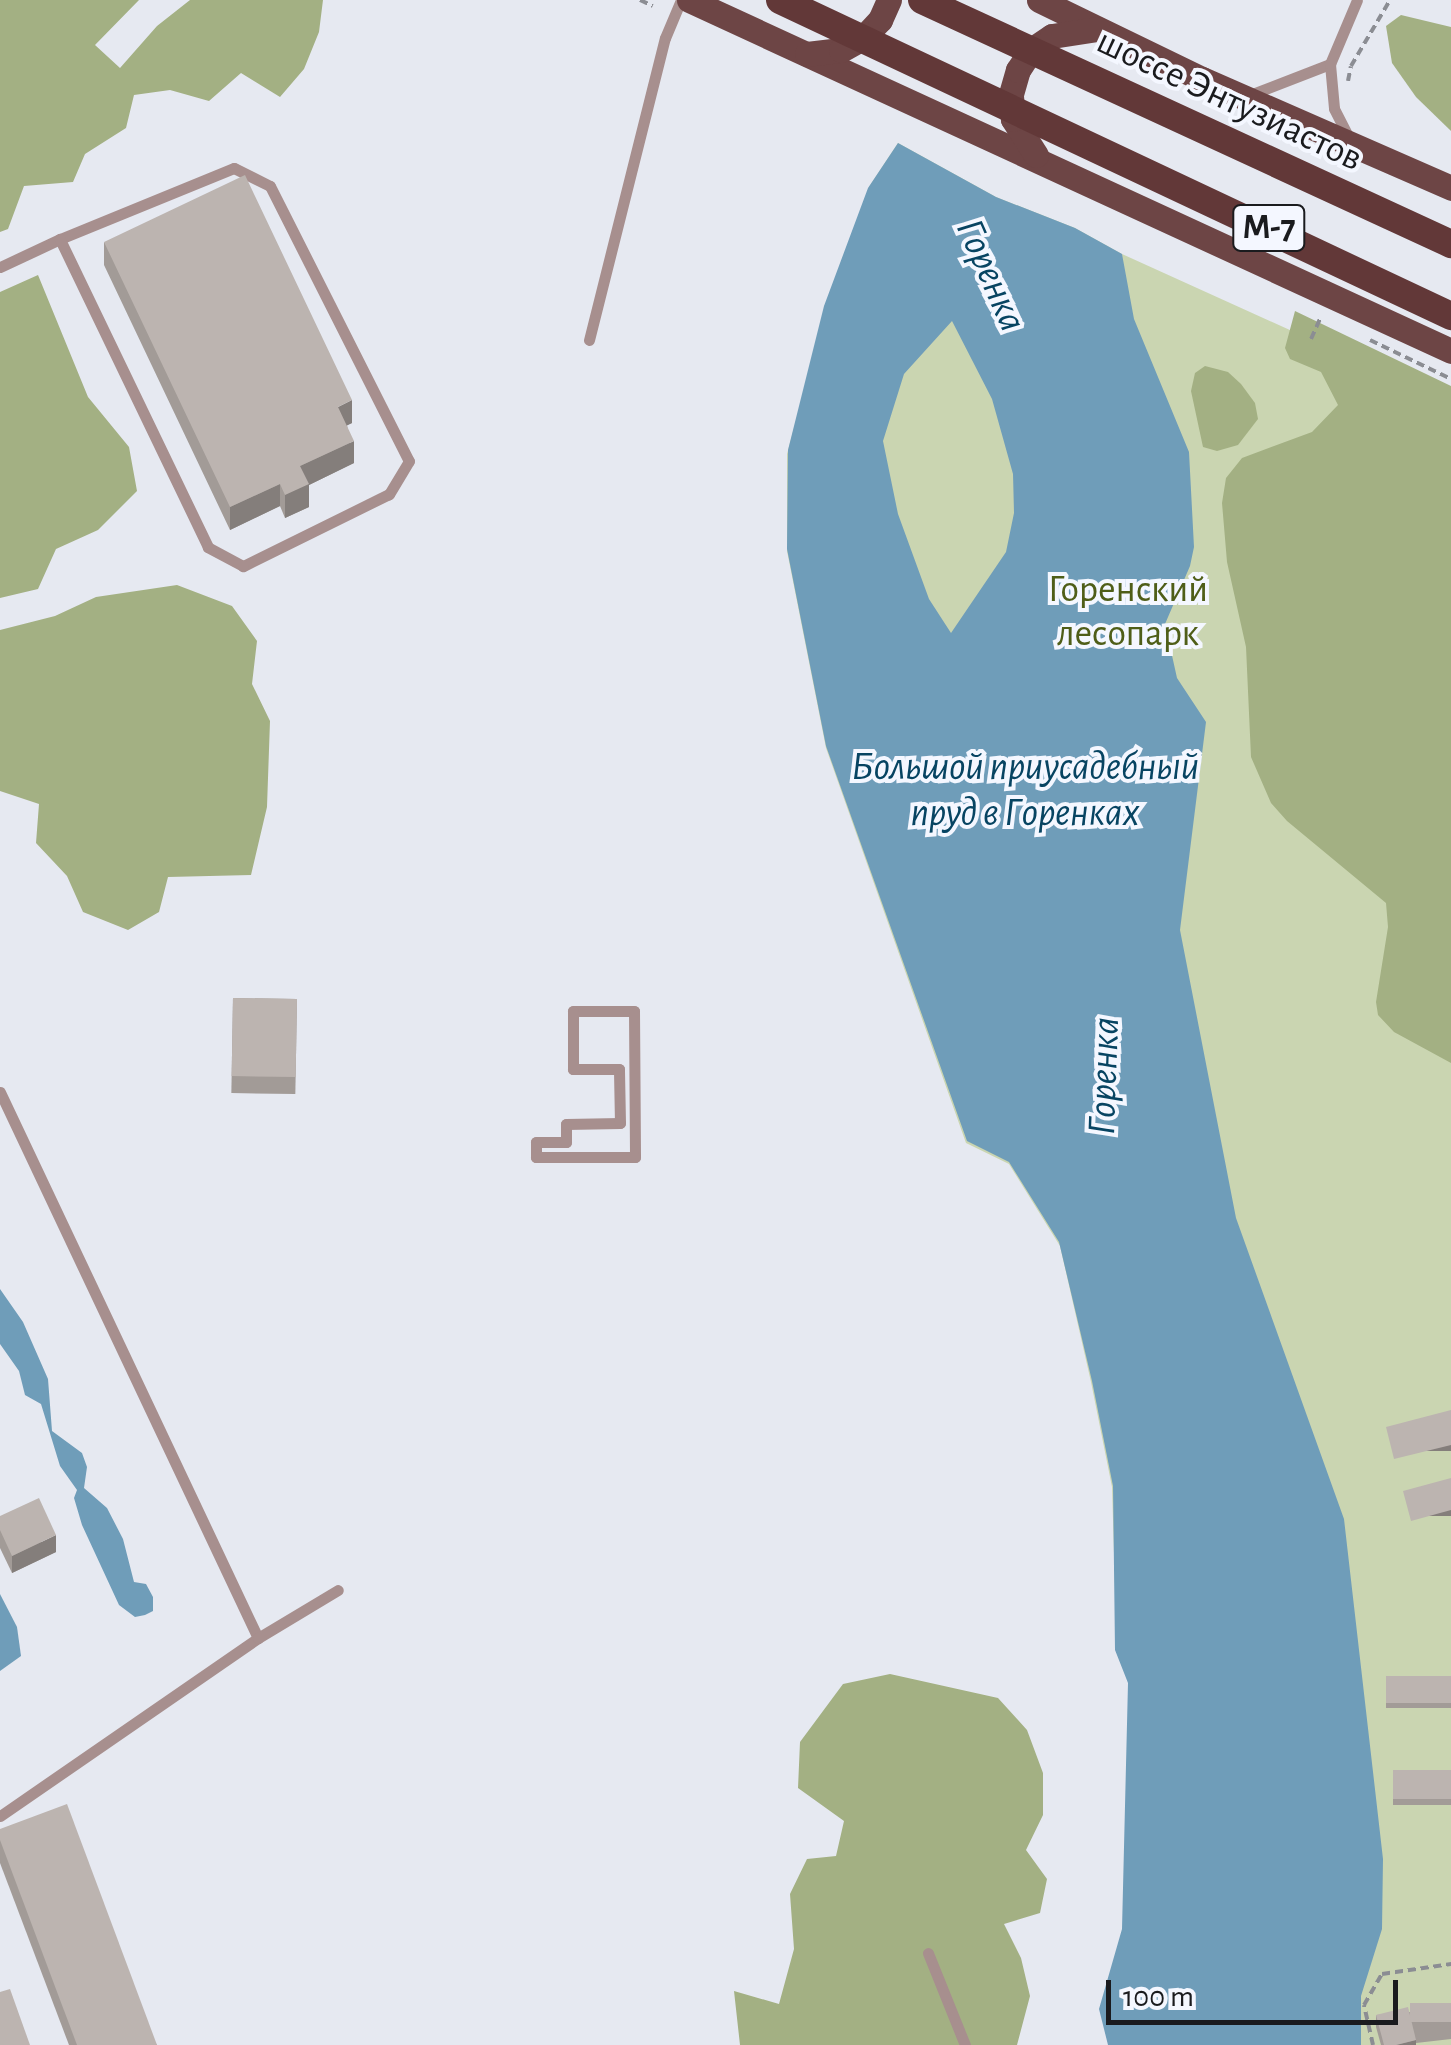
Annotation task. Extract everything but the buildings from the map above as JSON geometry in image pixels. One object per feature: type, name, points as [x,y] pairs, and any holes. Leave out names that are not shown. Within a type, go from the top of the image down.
[{"type":"highway","name":"М-7","points":[[780,0],[1451,316]]},
{"type":"highway","name":"шоссе Энтузиастов","points":[[922,0],[1451,244]]},
{"type":"main road","points":[[689,0],[1451,351]]},
{"type":"main road","points":[[806,54],[841,50],[863,38],[880,20],[889,0]]},
{"type":"main road","points":[[1039,0],[1362,151],[1451,188]]},
{"type":"main road","points":[[1042,162],[1024,142],[1013,119],[1011,94],[1018,70],[1032,50],[1052,36],[1076,29],[1102,29]]},
{"type":"lane","points":[[589,340],[664,38],[681,0]]},
{"type":"lane","points":[[1357,0],[1330,64],[1334,108],[1343,132],[1362,151]]},
{"type":"lane","points":[[1245,96],[1330,64]]},
{"type":"lane","points":[[0,267],[60,239],[234,168],[270,186],[408,460],[389,494],[243,566],[208,547],[60,239]]},
{"type":"lane","points":[[573,1011],[634,1011],[635,1157],[536,1157],[536,1142],[566,1142],[566,1124],[620,1124],[620,1069],[574,1069],[573,1011]]},
{"type":"lane","points":[[0,1092],[258,1638]]},
{"type":"lane","points":[[0,1816],[258,1638],[338,1590]]},
{"type":"lane","points":[[928,1953],[965,2045]]},
{"type":"path","points":[[640,0],[653,6]]},
{"type":"path","points":[[1351,66],[1390,0]]},
{"type":"path","points":[[1311,340],[1322,317]]},
{"type":"path","points":[[1376,2045],[1364,2005],[1382,1974],[1451,1964]]},
{"type":"green space","points":[[0,0],[139,0],[95,45],[120,68],[157,26],[190,0],[323,0],[319,32],[304,69],[280,97],[241,73],[209,101],[170,90],[134,95],[126,128],[85,154],[73,182],[24,186],[8,229],[0,232]]},
{"type":"green space","points":[[1401,15],[1451,27],[1451,131],[1416,97],[1392,63],[1386,26]]},
{"type":"green space","name":"Горенский лесопарк","points":[[898,143],[996,197],[1075,228],[1122,254],[1451,403],[1451,2045],[1109,2045],[1123,1933],[1129,1682],[1117,1653],[1112,1487],[1091,1382],[1060,1246],[1009,1164],[966,1143],[826,748],[787,551],[787,454],[826,309],[869,187]]},
{"type":"green space","points":[[38,275],[88,397],[129,447],[137,491],[98,530],[56,549],[38,589],[0,598],[0,292]]},
{"type":"green space","points":[[1295,311],[1451,386],[1451,1063],[1394,1032],[1378,1015],[1376,1002],[1388,927],[1386,903],[1287,821],[1271,803],[1251,757],[1246,647],[1227,562],[1222,503],[1226,478],[1242,458],[1312,432],[1338,405],[1321,372],[1290,359],[1285,348]]},
{"type":"green space","points":[[1205,366],[1228,372],[1241,384],[1255,403],[1258,419],[1238,445],[1217,451],[1203,447],[1191,391],[1195,373]]},
{"type":"green space","points":[[177,585],[232,606],[257,641],[252,684],[270,721],[267,807],[251,875],[168,877],[159,912],[128,930],[83,912],[67,876],[36,843],[39,804],[0,791],[0,630],[55,616],[96,597]]},
{"type":"green space","points":[[890,1674],[998,1698],[1027,1730],[1043,1773],[1043,1815],[1026,1850],[1047,1879],[1040,1913],[1004,1924],[1021,1958],[1030,1996],[1017,2045],[740,2045],[734,1991],[779,2004],[794,1949],[790,1894],[807,1859],[836,1856],[844,1821],[798,1788],[800,1742],[843,1684]]},
{"type":"water","name":"Большой приусадебный пруд в Горенках","points":[[898,143],[996,197],[1075,228],[1122,254],[1134,319],[1189,452],[1194,547],[1165,624],[1177,678],[1206,722],[1180,930],[1236,1218],[1344,1519],[1383,1859],[1382,1929],[1361,1996],[1361,2045],[1108,2045],[1099,2009],[1122,1929],[1128,1683],[1115,1650],[1113,1486],[1092,1381],[1059,1242],[1009,1162],[967,1141],[826,746],[787,549],[788,450],[824,306],[868,188]],"holes":[[[952,321],[992,399],[1013,474],[1014,513],[1006,552],[951,633],[929,599],[898,514],[883,441],[904,374]]]},
{"type":"water","points":[[0,1289],[23,1322],[48,1379],[52,1431],[82,1453],[87,1467],[84,1488],[107,1508],[123,1539],[134,1582],[146,1584],[153,1597],[153,1611],[145,1615],[135,1617],[119,1605],[82,1525],[74,1498],[77,1490],[60,1466],[41,1404],[25,1395],[19,1371],[0,1344]]},
{"type":"water","points":[[0,1594],[17,1627],[21,1656],[0,1671]]},
{"type":"water label","name":"Горенка","points":[[991,275]]},
{"type":"water label","name":"Горенка","points":[[1104,1076]]}]
